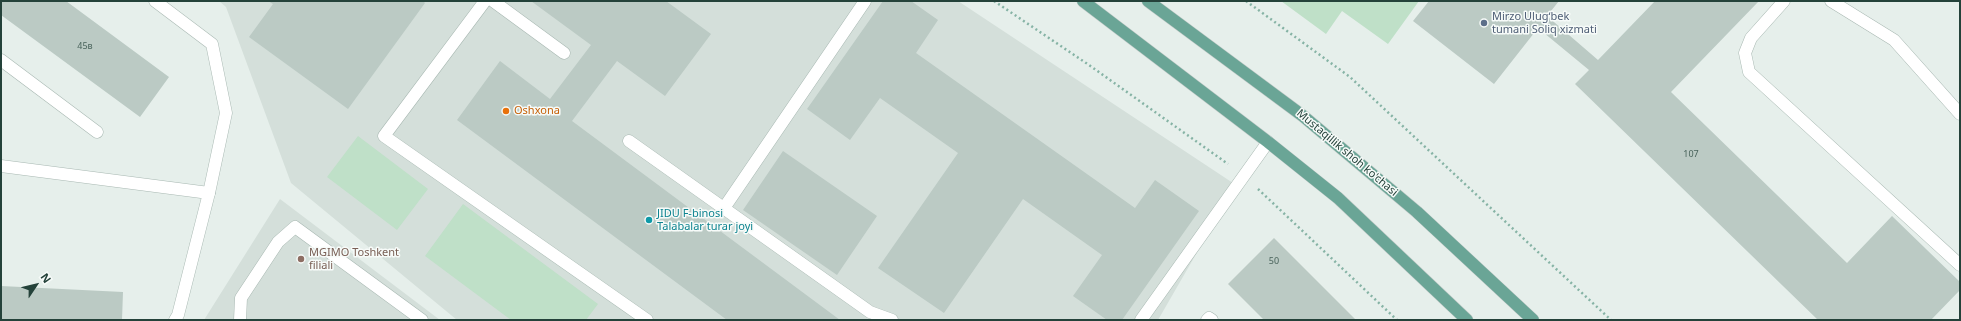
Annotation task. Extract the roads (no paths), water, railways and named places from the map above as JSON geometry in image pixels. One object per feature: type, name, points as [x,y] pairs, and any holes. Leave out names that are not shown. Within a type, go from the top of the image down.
[{"type":"main road","points":[[1083,1],[1268,142],[1338,198],[1467,320]]},
{"type":"main road","name":"Mustaqillik shoh ko'chasi","points":[[1148,1],[1303,116],[1417,212],[1533,320]]},
{"type":"street","points":[[155,1],[212,44],[226,113],[209,193],[178,315],[175,320]]},
{"type":"street","points":[[485,1],[384,136],[647,320]]},
{"type":"street","points":[[493,1],[564,53]]},
{"type":"street","points":[[724,208],[865,1]]},
{"type":"street","points":[[1784,1],[1751,38],[1745,53],[1749,72],[1960,265]]},
{"type":"street","points":[[1831,1],[1894,40],[1960,114]]},
{"type":"street","points":[[1,60],[97,132]]},
{"type":"street","points":[[629,141],[870,312],[892,320]]},
{"type":"street","points":[[1141,320],[1268,142]]},
{"type":"street","points":[[1,166],[209,193]]},
{"type":"street","points":[[240,320],[241,298],[278,242],[295,227],[422,320]]},
{"type":"street","points":[[1207,320],[1210,318],[1212,320]]},
{"type":"place","name":"Mirzo Ulugʻbek tumani Soliq xizmati","points":[[1484,23]]},
{"type":"place","name":"Oshxona","points":[[506,111]]},
{"type":"place","name":"JIDU F-binosi Talabalar turar joyi","points":[[649,220]]},
{"type":"place","name":"MGIMO Toshkent filiali","points":[[301,259]]}]
